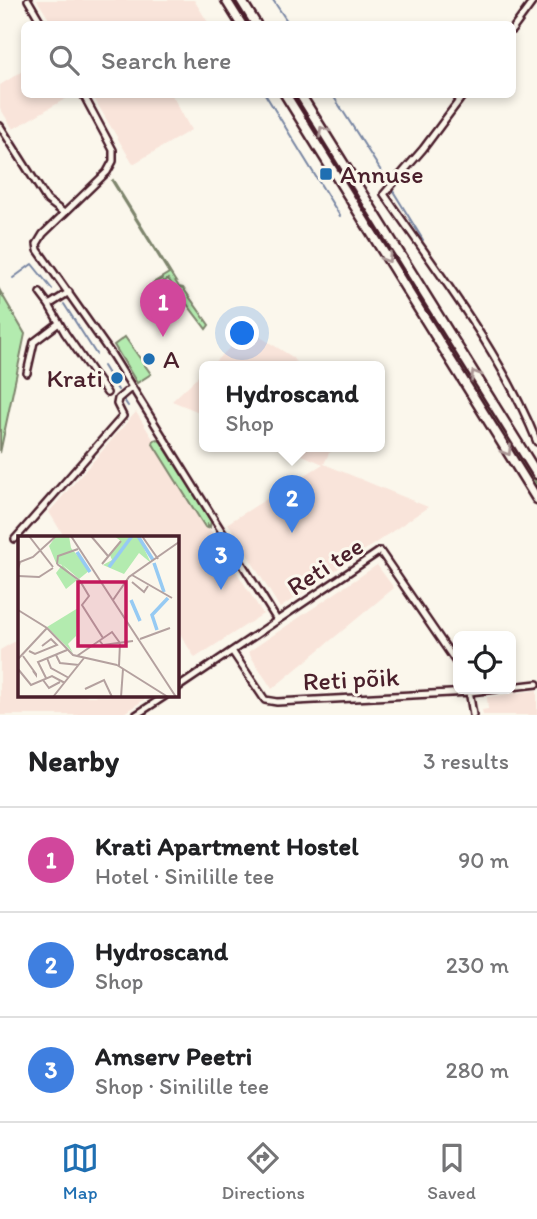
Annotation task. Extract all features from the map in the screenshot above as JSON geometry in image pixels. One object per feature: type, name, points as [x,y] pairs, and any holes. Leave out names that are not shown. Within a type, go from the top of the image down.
[{"type":"highway","points":[[226,0],[240,21]]},
{"type":"highway","points":[[241,0],[254,21]]},
{"type":"highway","points":[[287,98],[537,499]]},
{"type":"highway","points":[[302,98],[537,474]]},
{"type":"street","points":[[28,0],[40,21]]},
{"type":"street","points":[[516,26],[534,0]]},
{"type":"street","points":[[85,98],[111,144],[114,156],[107,172],[43,234],[37,244],[41,257],[69,292],[132,387],[277,620]]},
{"type":"street","points":[[461,98],[423,149],[384,194],[466,312],[509,382],[537,442]]},
{"type":"street","points":[[0,126],[47,200],[64,213]]},
{"type":"street","points":[[49,305],[69,292]]},
{"type":"street","points":[[40,293],[107,393]]},
{"type":"street","points":[[27,373],[34,342],[59,323]]},
{"type":"street","points":[[15,539],[122,416],[117,404],[118,399],[132,387]]},
{"type":"street","name":"Reti tee","points":[[178,687],[380,551],[453,658]]},
{"type":"street","name":"Reti põik","points":[[232,651],[265,700],[276,702],[453,691]]},
{"type":"street","points":[[516,686],[537,684]]},
{"type":"street","points":[[469,694],[472,715]]},
{"type":"street","points":[[136,715],[162,698]]},
{"type":"shaded area","points":[[37,0],[194,0],[207,21],[50,21]]},
{"type":"shaded area","points":[[21,72],[21,98],[67,98],[13,129],[0,108],[0,85]]},
{"type":"shaded area","points":[[94,98],[174,98],[191,130],[133,164]]},
{"type":"shaded area","points":[[249,330],[295,361],[215,361]]},
{"type":"shaded area","points":[[199,376],[199,412],[172,401]]},
{"type":"shaded area","points":[[136,412],[263,614],[195,658],[178,631],[178,536],[64,536],[49,512]]},
{"type":"shaded area","points":[[295,452],[331,452],[324,464],[428,507],[280,608],[228,523],[323,464]]},
{"type":"shaded area","points":[[377,565],[394,588],[272,689],[248,652]]},
{"type":"shaded area","points":[[18,640],[18,698],[147,698],[121,715],[0,715],[0,650]]},
{"type":"shaded area","points":[[537,690],[537,715],[483,715],[482,710],[488,709],[487,697]]},
{"type":"green space","points":[[113,180],[179,287],[183,288],[209,325],[206,329],[168,279],[153,283],[169,273]]},
{"type":"green space","points":[[355,193],[537,484],[537,490],[356,198]]},
{"type":"green space","points":[[0,291],[25,334],[0,453]]},
{"type":"green space","points":[[125,337],[151,374],[137,383],[114,345]]},
{"type":"green space","points":[[157,439],[211,521],[210,527],[205,527],[153,444]]},
{"type":"waterway","points":[[273,0],[287,21]]},
{"type":"waterway","points":[[267,98],[340,216]]},
{"type":"waterway","points":[[335,98],[388,182]]},
{"type":"waterway","points":[[393,191],[423,240]]},
{"type":"waterway","points":[[13,278],[32,264],[52,289]]},
{"type":"waterway","points":[[64,304],[96,354]]},
{"type":"waterway","points":[[103,366],[118,390]]},
{"type":"waterway","points":[[124,400],[128,406]]},
{"type":"place","name":"Annuse","points":[[326,174]]},
{"type":"place","name":"Krati Apartment Hostel","points":[[163,337]]},
{"type":"place","name":"A","points":[[149,359]]},
{"type":"place","name":"Krati","points":[[117,378]]},
{"type":"place","name":"Hydroscand","points":[[292,533]]},
{"type":"place","name":"Amserv Peetri","points":[[221,590]]}]
